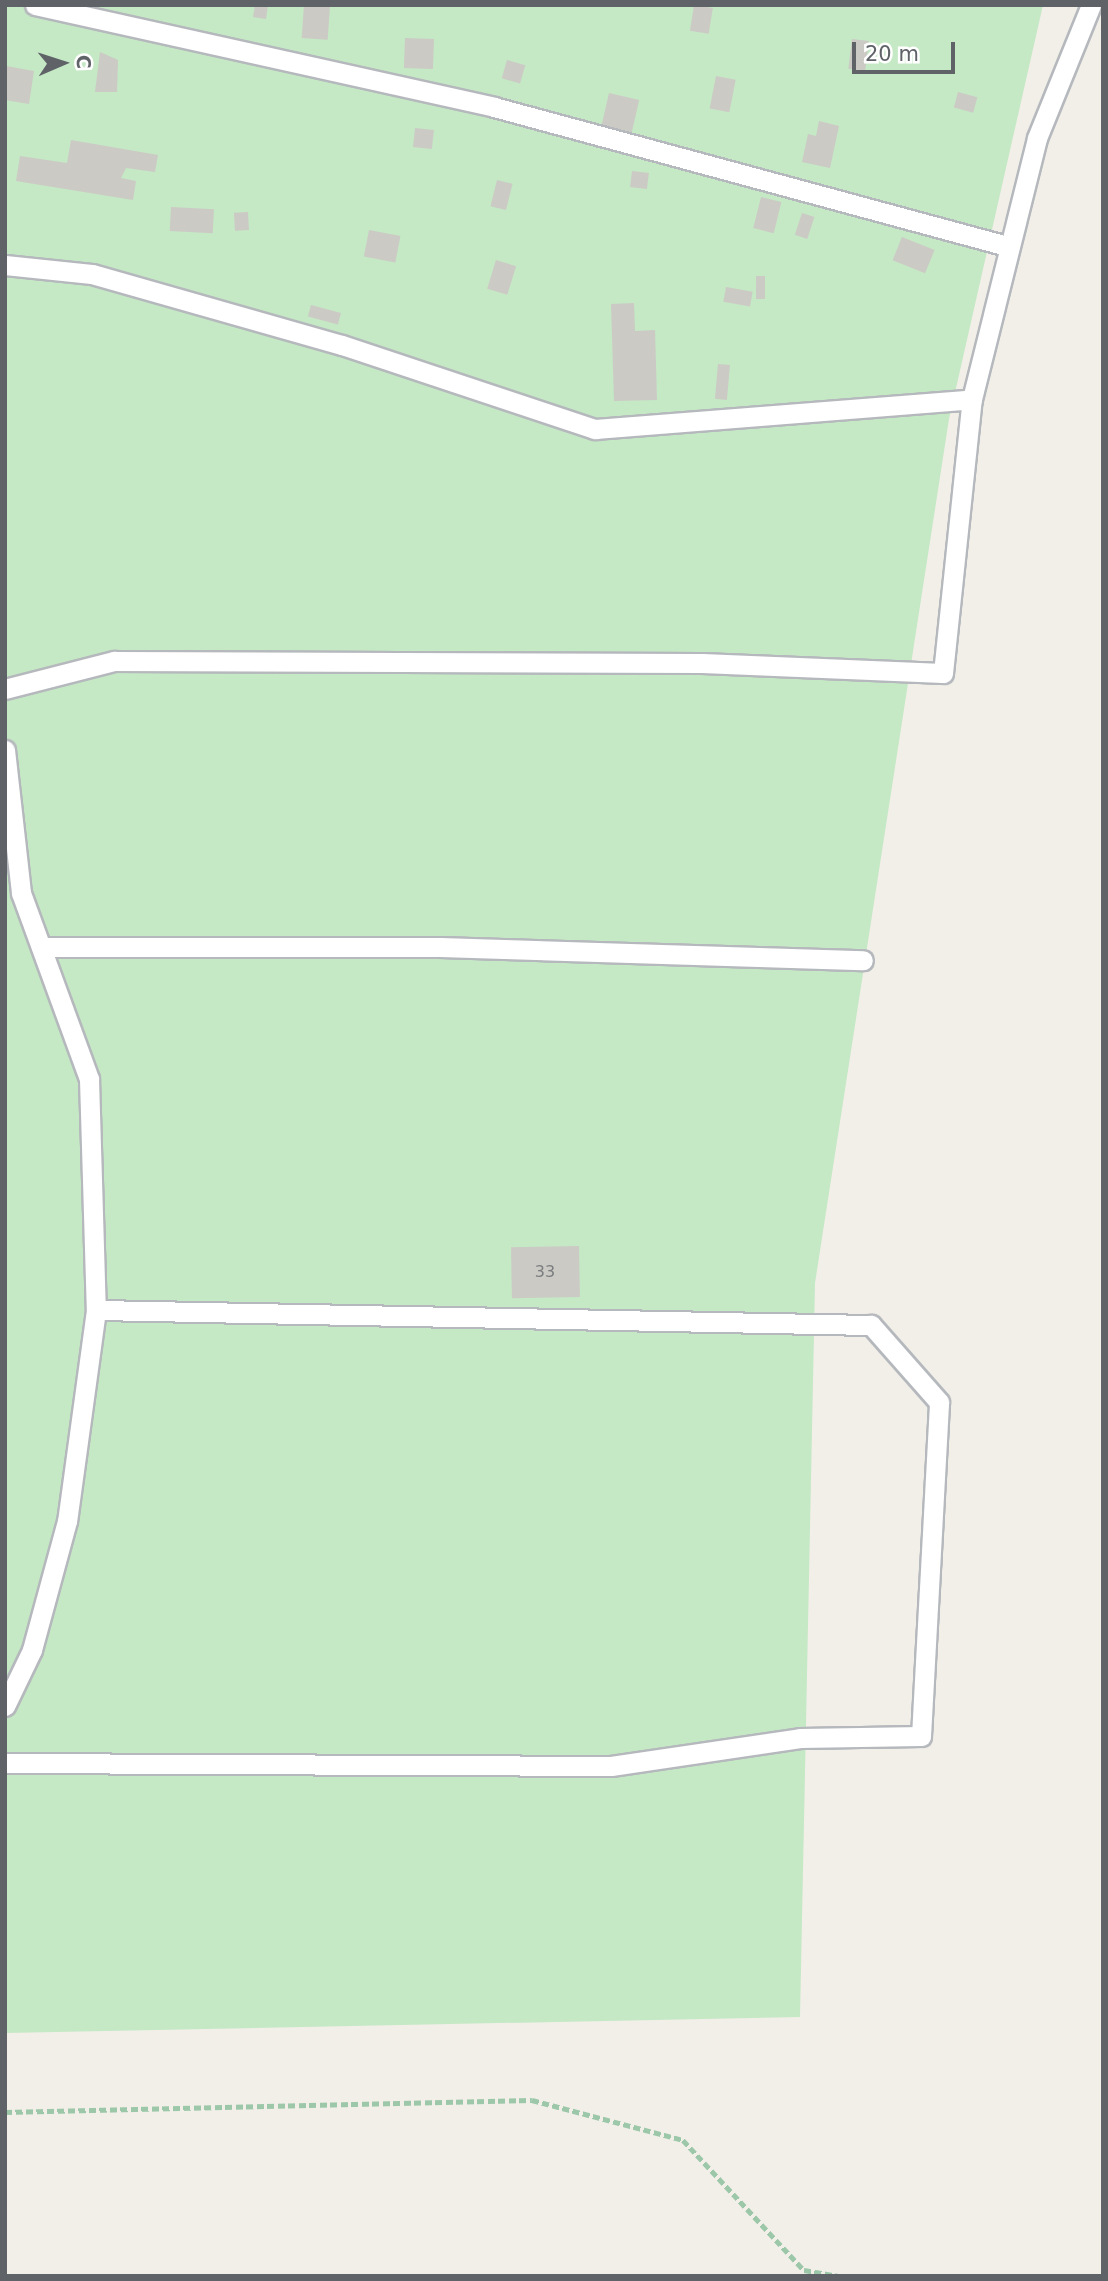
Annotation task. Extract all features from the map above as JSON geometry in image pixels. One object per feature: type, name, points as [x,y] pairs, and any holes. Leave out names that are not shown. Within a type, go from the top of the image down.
[{"type":"lane","points":[[35,5],[494,107],[1007,247]]},
{"type":"lane","points":[[5,689],[114,660],[702,663],[943,673],[972,399],[1007,247],[1037,138],[1091,5]]},
{"type":"lane","points":[[5,265],[92,274],[342,345],[595,429],[972,399]]},
{"type":"lane","points":[[5,750],[21,893],[89,1079],[96,1310],[67,1521],[32,1650],[5,1706]]},
{"type":"lane","points":[[41,947],[440,947],[863,960]]},
{"type":"lane","points":[[5,1763],[611,1766],[800,1738],[920,1736],[939,1402],[871,1325],[96,1310]]},
{"type":"path","points":[[5,2112],[532,2100],[683,2140],[804,2270],[838,2276]]},
{"type":"green space","points":[[5,5],[1043,5],[949,419],[815,1283],[800,2017],[5,2033]]},
{"type":"building","points":[[255,5],[268,5],[266,19],[253,17]]},
{"type":"building","points":[[304,5],[330,7],[328,40],[302,38]]},
{"type":"building","points":[[694,5],[713,8],[709,34],[690,31]]},
{"type":"building","points":[[405,38],[434,39],[433,69],[404,68]]},
{"type":"building","points":[[852,39],[869,41],[865,71],[848,69]]},
{"type":"building","points":[[100,52],[118,60],[117,92],[95,92]]},
{"type":"building","points":[[507,60],[525,65],[520,84],[502,78]]},
{"type":"building","points":[[6,66],[34,71],[29,104],[5,100]]},
{"type":"building","points":[[716,76],[736,80],[729,112],[710,108]]},
{"type":"building","points":[[958,92],[977,97],[973,113],[954,107]]},
{"type":"building","points":[[609,93],[639,100],[632,132],[602,125]]},
{"type":"building","points":[[819,121],[839,126],[830,168],[802,162],[808,134],[816,136]]},
{"type":"building","points":[[415,128],[434,130],[432,149],[413,147]]},
{"type":"building","points":[[71,140],[158,155],[155,172],[126,168],[121,178],[136,181],[133,200],[16,181],[20,156],[67,163]]},
{"type":"building","points":[[632,171],[649,173],[647,189],[630,187]]},
{"type":"building","points":[[497,180],[513,184],[506,210],[490,206]]},
{"type":"building","points":[[761,197],[781,202],[774,233],[753,228]]},
{"type":"building","points":[[171,207],[214,209],[213,233],[170,231]]},
{"type":"building","points":[[248,212],[249,230],[235,231],[234,213]]},
{"type":"building","points":[[802,213],[814,217],[807,239],[795,235]]},
{"type":"building","points":[[369,230],[400,236],[395,263],[364,257]]},
{"type":"building","points":[[902,237],[934,250],[925,273],[893,260]]},
{"type":"building","points":[[496,260],[516,266],[507,295],[487,289]]},
{"type":"building","points":[[756,276],[765,276],[765,299],[756,299]]},
{"type":"building","points":[[726,287],[753,292],[750,306],[723,302]]},
{"type":"building","points":[[634,303],[635,331],[655,330],[657,400],[614,401],[611,304]]},
{"type":"building","points":[[311,305],[341,313],[338,325],[308,317]]},
{"type":"building","points":[[718,364],[730,365],[727,400],[715,399]]},
{"type":"building","points":[[579,1246],[580,1297],[512,1298],[511,1247]]}]
